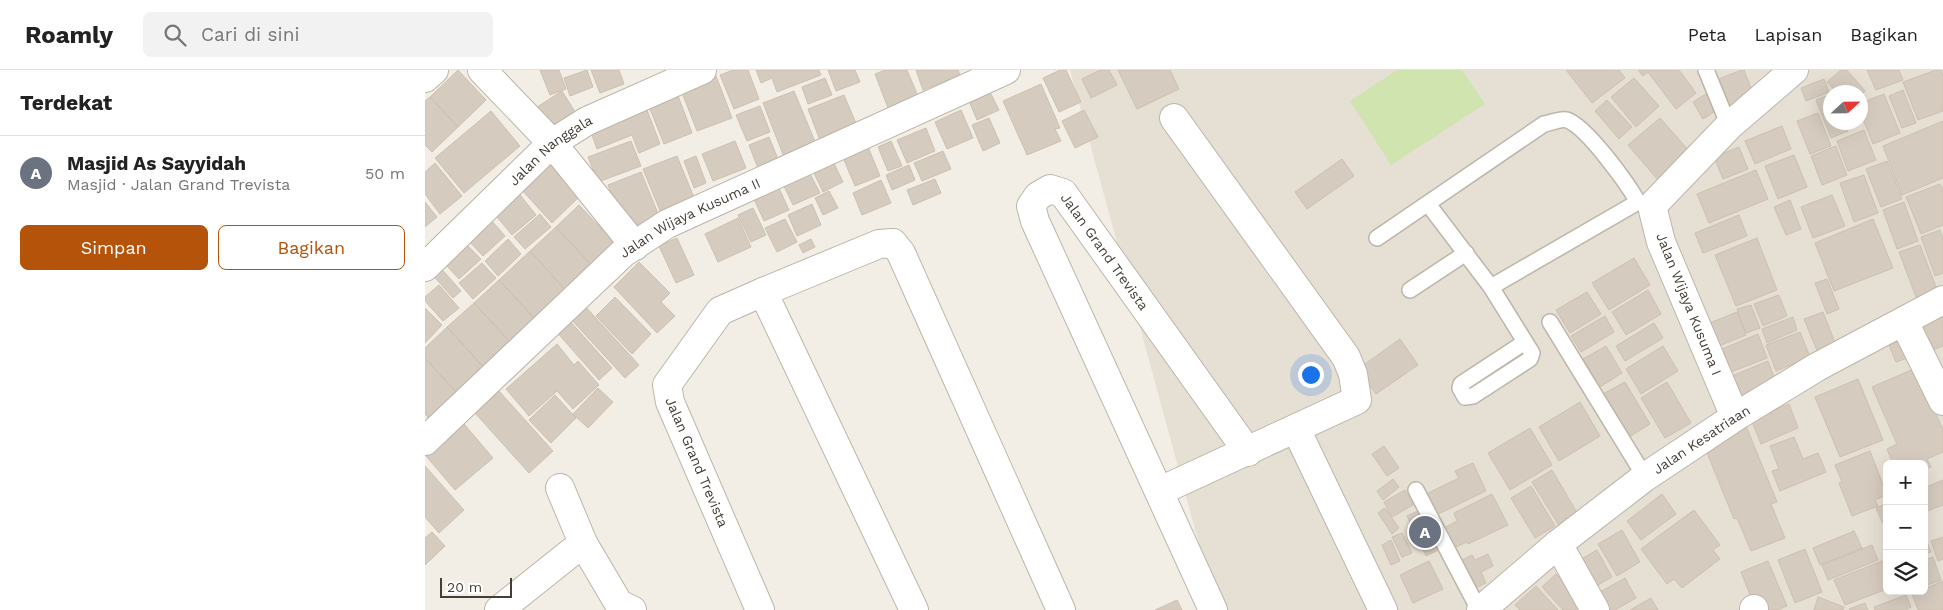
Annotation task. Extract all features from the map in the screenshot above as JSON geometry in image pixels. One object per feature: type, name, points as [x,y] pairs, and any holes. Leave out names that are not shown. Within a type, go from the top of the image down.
[{"type":"street","points":[[425,78],[434,70]]},
{"type":"street","points":[[482,70],[552,143],[635,246]]},
{"type":"street","name":"Jalan Nanggala","points":[[425,267],[552,143],[587,121],[702,70]]},
{"type":"street","points":[[1645,204],[1729,126],[1794,70]]},
{"type":"street","name":"Jalan Wijaya Kusuma II","points":[[425,441],[623,253],[667,224],[996,72]]},
{"type":"street","points":[[1160,491],[1357,400],[1353,374],[1347,357],[1174,118]]},
{"type":"street","name":"Jalan Grand Trevista","points":[[1213,610],[1035,221],[1031,206],[1038,196],[1049,189],[1063,193],[1248,452]]},
{"type":"street","name":"Jalan Wijaya Kusuma I","points":[[1645,204],[1735,417]]},
{"type":"street","name":"Jalan Grand Trevista","points":[[760,610],[670,402],[667,385],[720,311],[879,244],[893,243],[901,253],[1061,610]]},
{"type":"street","points":[[763,292],[913,610]]},
{"type":"street","name":"Jalan Kesatriaan","points":[[1480,610],[1558,544],[1645,477],[1735,417],[1817,368],[1943,300]]},
{"type":"street","points":[[1903,322],[1943,401]]},
{"type":"street","points":[[1295,428],[1383,610]]},
{"type":"street","points":[[560,488],[583,543],[619,604],[632,610]]},
{"type":"street","points":[[499,610],[583,543]]},
{"type":"street","points":[[1558,544],[1595,610]]},
{"type":"lane","points":[[1706,70],[1729,126]]},
{"type":"lane","points":[[1377,238],[1544,124],[1565,119],[1579,126],[1645,204],[1491,287]]},
{"type":"lane","points":[[1428,204],[1491,287],[1525,342]]},
{"type":"lane","points":[[1410,290],[1466,253]]},
{"type":"lane","points":[[1550,322],[1645,477]]},
{"type":"lane","points":[[1416,490],[1480,610]]},
{"type":"shaded area","points":[[1070,70],[1943,70],[1943,610],[1217,610]]},
{"type":"green space","points":[[1397,70],[1462,70],[1485,104],[1391,165],[1350,101]]},
{"type":"building","points":[[458,70],[486,100],[458,127],[430,97]]},
{"type":"building","points":[[540,70],[559,70],[566,89],[550,95]]},
{"type":"building","points":[[587,70],[593,87],[570,96],[564,78]]},
{"type":"building","points":[[591,70],[619,70],[624,84],[600,93]]},
{"type":"building","points":[[733,70],[748,70],[759,99],[734,109],[720,75]]},
{"type":"building","points":[[756,70],[819,70],[821,75],[777,92],[772,78],[761,83]]},
{"type":"building","points":[[828,70],[855,70],[860,82],[836,91]]},
{"type":"building","points":[[885,70],[907,70],[918,96],[888,108],[875,74]]},
{"type":"building","points":[[916,70],[958,70],[960,75],[923,90]]},
{"type":"building","points":[[1060,70],[1066,70],[1081,102],[1059,112],[1043,78]]},
{"type":"building","points":[[1100,70],[1109,70],[1117,85],[1091,98],[1082,79]]},
{"type":"building","points":[[1118,70],[1170,70],[1179,89],[1137,109]]},
{"type":"building","points":[[1566,70],[1619,70],[1625,78],[1592,103]]},
{"type":"building","points":[[1638,70],[1679,70],[1696,93],[1676,109],[1648,72],[1643,76]]},
{"type":"building","points":[[1744,70],[1754,96],[1724,108],[1713,81]]},
{"type":"building","points":[[1841,70],[1847,70],[1860,85],[1830,85],[1827,82]]},
{"type":"building","points":[[1867,70],[1899,70],[1903,80],[1876,90]]},
{"type":"building","points":[[1936,70],[1941,70],[1943,77],[1943,111],[1918,120],[1903,82]]},
{"type":"building","points":[[716,76],[732,118],[697,131],[681,90]]},
{"type":"building","points":[[825,78],[832,95],[808,104],[802,87]]},
{"type":"building","points":[[1634,78],[1659,106],[1636,127],[1611,97]]},
{"type":"building","points":[[1824,79],[1826,85],[1823,85],[1823,94],[1806,101],[1801,88]]},
{"type":"building","points":[[1041,84],[1060,128],[1055,129],[1061,141],[1027,155],[1003,101]]},
{"type":"building","points":[[1903,90],[1916,123],[1902,128],[1889,96]]},
{"type":"building","points":[[562,91],[577,115],[549,133],[534,109]]},
{"type":"building","points":[[794,91],[816,144],[784,157],[763,103]]},
{"type":"building","points":[[990,92],[999,110],[977,120],[969,101]]},
{"type":"building","points":[[677,93],[692,133],[664,144],[648,104]]},
{"type":"building","points":[[1706,94],[1717,110],[1703,119],[1693,102]]},
{"type":"building","points":[[1884,94],[1900,133],[1873,144],[1867,130],[1868,100]]},
{"type":"building","points":[[844,95],[858,128],[821,143],[808,109]]},
{"type":"building","points":[[430,97],[458,127],[432,152],[425,145],[425,101]]},
{"type":"building","points":[[1823,97],[1823,118],[1816,100]]},
{"type":"building","points":[[1607,100],[1632,127],[1619,139],[1595,111]]},
{"type":"building","points":[[760,106],[770,132],[747,141],[736,115]]},
{"type":"building","points":[[647,110],[660,144],[639,153],[632,135],[597,149],[591,132]]},
{"type":"building","points":[[961,110],[973,138],[947,149],[935,122]]},
{"type":"building","points":[[1084,110],[1098,137],[1075,148],[1062,121]]},
{"type":"building","points":[[491,111],[520,146],[464,193],[435,158]]},
{"type":"building","points":[[1818,113],[1823,130],[1825,130],[1831,146],[1810,154],[1797,121]]},
{"type":"building","points":[[989,118],[1000,143],[983,151],[972,125]]},
{"type":"building","points":[[1660,118],[1690,152],[1658,180],[1628,145]]},
{"type":"building","points":[[1943,121],[1943,178],[1902,195],[1883,146]]},
{"type":"building","points":[[1782,126],[1791,149],[1755,164],[1745,141]]},
{"type":"building","points":[[926,128],[935,151],[907,163],[897,140]]},
{"type":"building","points":[[1828,130],[1848,130],[1848,131],[1831,138]]},
{"type":"building","points":[[1864,130],[1876,160],[1848,171],[1837,141]]},
{"type":"building","points":[[769,137],[782,169],[761,176],[749,145]]},
{"type":"building","points":[[631,141],[641,166],[598,182],[588,157]]},
{"type":"building","points":[[735,141],[746,168],[713,181],[702,154]]},
{"type":"building","points":[[891,141],[902,166],[888,171],[878,147]]},
{"type":"building","points":[[866,142],[880,176],[855,186],[841,153]]},
{"type":"building","points":[[1836,146],[1847,175],[1822,185],[1811,156]]},
{"type":"building","points":[[1739,147],[1748,169],[1723,179],[1714,157]]},
{"type":"building","points":[[943,151],[951,169],[922,181],[914,163]]},
{"type":"building","points":[[1794,155],[1807,187],[1778,199],[1765,166]]},
{"type":"building","points":[[677,156],[695,200],[661,213],[643,169]]},
{"type":"building","points":[[696,156],[706,183],[694,188],[684,161]]},
{"type":"building","points":[[1342,159],[1354,176],[1307,209],[1295,192]]},
{"type":"building","points":[[549,161],[581,195],[552,223],[520,188]]},
{"type":"building","points":[[833,161],[843,182],[823,192],[813,171]]},
{"type":"building","points":[[1887,161],[1902,199],[1881,207],[1866,169]]},
{"type":"building","points":[[435,163],[462,196],[440,214],[425,194],[425,172]]},
{"type":"building","points":[[909,165],[915,180],[892,190],[886,175]]},
{"type":"building","points":[[1756,170],[1768,199],[1709,223],[1697,194]]},
{"type":"building","points":[[641,172],[659,216],[626,229],[608,185]]},
{"type":"building","points":[[809,172],[820,193],[793,205],[783,184]]},
{"type":"building","points":[[1864,175],[1878,213],[1854,222],[1840,183]]},
{"type":"building","points":[[935,179],[941,193],[913,205],[907,190]]},
{"type":"building","points":[[881,180],[891,203],[862,215],[853,193]]},
{"type":"building","points":[[1940,184],[1943,190],[1943,225],[1921,234],[1906,197]]},
{"type":"building","points":[[778,186],[789,210],[764,221],[753,197]]},
{"type":"building","points":[[517,191],[536,215],[512,235],[493,212]]},
{"type":"building","points":[[829,191],[838,208],[823,215],[815,198]]},
{"type":"building","points":[[1832,195],[1845,226],[1813,238],[1801,207]]},
{"type":"building","points":[[1790,200],[1801,229],[1786,235],[1774,207]]},
{"type":"building","points":[[425,202],[437,217],[425,227]]},
{"type":"building","points":[[1904,202],[1918,241],[1897,249],[1883,210]]},
{"type":"building","points":[[812,204],[821,225],[797,236],[788,215]]},
{"type":"building","points":[[579,205],[618,246],[594,268],[556,227]]},
{"type":"building","points":[[753,208],[766,235],[751,242],[738,215]]},
{"type":"building","points":[[540,214],[551,227],[525,249],[514,237]]},
{"type":"building","points":[[1739,215],[1747,236],[1703,253],[1695,233]]},
{"type":"building","points":[[738,218],[751,247],[718,262],[705,234]]},
{"type":"building","points":[[785,219],[797,242],[777,252],[765,228]]},
{"type":"building","points":[[1873,219],[1893,268],[1834,291],[1815,243]]},
{"type":"building","points":[[491,220],[505,236],[483,256],[468,240]]},
{"type":"building","points":[[556,227],[594,268],[568,293],[530,251]]},
{"type":"building","points":[[1940,230],[1943,239],[1943,273],[1935,276],[1921,237]]},
{"type":"building","points":[[677,238],[694,275],[676,283],[659,246]]},
{"type":"building","points":[[1757,238],[1777,290],[1736,306],[1715,255]]},
{"type":"building","points":[[508,239],[521,254],[498,276],[485,261]]},
{"type":"building","points":[[811,239],[815,247],[803,253],[799,245]]},
{"type":"building","points":[[467,245],[481,259],[459,279],[446,265]]},
{"type":"building","points":[[1920,245],[1940,297],[1919,305],[1899,252]]},
{"type":"building","points":[[530,251],[568,293],[537,321],[499,280]]},
{"type":"building","points":[[1634,258],[1650,285],[1609,310],[1592,283]]},
{"type":"building","points":[[639,262],[670,293],[661,302],[675,316],[657,333],[614,287]]},
{"type":"building","points":[[482,263],[496,278],[473,299],[459,283]]},
{"type":"building","points":[[438,265],[461,291],[453,298],[430,272]]},
{"type":"building","points":[[1827,279],[1839,309],[1827,314],[1815,283]]},
{"type":"building","points":[[499,280],[537,321],[512,344],[474,303]]},
{"type":"building","points":[[439,285],[459,308],[443,321],[425,301],[425,297]]},
{"type":"building","points":[[1648,290],[1661,314],[1626,335],[1612,312]]},
{"type":"building","points":[[1587,292],[1601,314],[1570,333],[1556,310]]},
{"type":"building","points":[[1779,295],[1787,316],[1763,326],[1754,304]]},
{"type":"building","points":[[615,297],[651,334],[632,354],[596,316]]},
{"type":"building","points":[[474,303],[512,344],[485,369],[447,327]]},
{"type":"building","points":[[583,304],[639,365],[625,378],[569,317]]},
{"type":"building","points":[[1751,305],[1760,328],[1746,333],[1737,309]]},
{"type":"building","points":[[425,308],[442,325],[425,343]]},
{"type":"building","points":[[1943,310],[1943,346],[1921,355],[1909,324]]},
{"type":"building","points":[[1737,312],[1746,335],[1714,348],[1705,325]]},
{"type":"building","points":[[1823,312],[1836,345],[1818,353],[1804,319]]},
{"type":"building","points":[[1605,316],[1614,332],[1581,352],[1571,336]]},
{"type":"building","points":[[1793,317],[1797,330],[1767,343],[1762,329]]},
{"type":"building","points":[[568,319],[612,368],[599,380],[555,330]]},
{"type":"building","points":[[1654,323],[1663,338],[1625,361],[1616,346]]},
{"type":"building","points":[[447,327],[485,369],[458,394],[425,358],[425,348]]},
{"type":"building","points":[[1800,332],[1810,357],[1776,371],[1766,345]]},
{"type":"building","points":[[1758,334],[1767,358],[1731,372],[1722,349]]},
{"type":"building","points":[[1909,337],[1916,355],[1896,362],[1889,345]]},
{"type":"building","points":[[1400,339],[1418,365],[1376,394],[1358,369]]},
{"type":"building","points":[[557,344],[574,365],[578,361],[599,385],[573,409],[557,391],[529,416],[506,389]]},
{"type":"building","points":[[1606,346],[1622,373],[1600,387],[1583,359]]},
{"type":"building","points":[[1663,346],[1678,371],[1641,394],[1626,369]]},
{"type":"building","points":[[425,358],[458,394],[430,420],[425,414]]},
{"type":"building","points":[[1768,361],[1778,387],[1742,402],[1732,376]]},
{"type":"building","points":[[1916,368],[1943,430],[1943,452],[1928,460],[1891,460],[1887,449],[1897,444],[1872,387]]},
{"type":"building","points":[[1858,379],[1883,440],[1840,457],[1815,397]]},
{"type":"building","points":[[1625,382],[1650,424],[1629,437],[1603,394]]},
{"type":"building","points":[[1667,382],[1691,423],[1665,438],[1641,398]]},
{"type":"building","points":[[598,388],[613,402],[588,428],[573,414]]},
{"type":"building","points":[[499,391],[553,451],[529,473],[475,413]]},
{"type":"building","points":[[555,395],[576,418],[551,443],[529,420]]},
{"type":"building","points":[[1580,402],[1600,436],[1559,461],[1539,427]]},
{"type":"building","points":[[1789,404],[1798,428],[1761,444],[1751,419]]},
{"type":"building","points":[[464,424],[493,458],[455,490],[426,456]]},
{"type":"building","points":[[1746,426],[1777,502],[1771,504],[1785,538],[1751,551],[1737,518],[1734,519],[1703,443]]},
{"type":"building","points":[[1530,428],[1552,465],[1510,490],[1488,453]]},
{"type":"building","points":[[1794,437],[1803,459],[1818,453],[1826,472],[1780,491],[1772,471],[1779,469],[1770,446]]},
{"type":"building","points":[[1384,446],[1399,468],[1387,476],[1372,454]]},
{"type":"building","points":[[1870,451],[1883,485],[1883,497],[1875,500],[1878,506],[1852,516],[1839,483],[1842,482],[1835,465]]},
{"type":"building","points":[[1473,463],[1486,491],[1432,517],[1422,496],[1459,478],[1455,471]]},
{"type":"building","points":[[425,466],[464,510],[439,533],[425,517]]},
{"type":"building","points":[[1552,470],[1579,516],[1560,527],[1532,482]]},
{"type":"building","points":[[1393,479],[1399,487],[1383,500],[1377,491]]},
{"type":"building","points":[[1943,480],[1943,505],[1928,511],[1928,505],[1928,486]]},
{"type":"building","points":[[1531,486],[1555,526],[1535,538],[1511,498]]},
{"type":"building","points":[[1405,490],[1413,505],[1392,517],[1384,502]]},
{"type":"building","points":[[1492,494],[1508,525],[1468,544],[1467,542],[1454,548],[1444,528],[1457,521],[1454,513]]},
{"type":"building","points":[[1662,494],[1676,514],[1641,540],[1627,521]]},
{"type":"building","points":[[1883,505],[1883,524],[1876,508]]},
{"type":"building","points":[[1385,508],[1399,528],[1392,534],[1378,513]]},
{"type":"building","points":[[1424,508],[1443,548],[1426,556],[1407,516]]},
{"type":"building","points":[[1694,510],[1720,545],[1713,550],[1720,559],[1682,588],[1674,579],[1667,584],[1641,549]]},
{"type":"building","points":[[1622,530],[1640,562],[1617,576],[1598,544]]},
{"type":"building","points":[[1854,531],[1862,548],[1820,565],[1813,548]]},
{"type":"building","points":[[432,532],[445,546],[425,565],[425,538]]},
{"type":"building","points":[[1402,533],[1412,553],[1402,557],[1392,537]]},
{"type":"building","points":[[1943,537],[1943,559],[1938,561],[1931,541]]},
{"type":"building","points":[[1391,540],[1400,561],[1391,565],[1382,545]]},
{"type":"building","points":[[1872,545],[1878,560],[1828,580],[1822,565]]},
{"type":"building","points":[[1805,549],[1822,592],[1795,603],[1778,560]]},
{"type":"building","points":[[1597,550],[1612,577],[1589,590],[1573,564]]},
{"type":"building","points":[[1488,554],[1493,566],[1481,572],[1486,583],[1471,590],[1458,562],[1472,555],[1475,560]]},
{"type":"building","points":[[1933,557],[1941,580],[1928,585],[1928,559]]},
{"type":"building","points":[[1429,561],[1443,589],[1413,603],[1400,575]]},
{"type":"building","points":[[1768,561],[1787,606],[1777,610],[1756,610],[1741,572]]},
{"type":"building","points":[[1883,561],[1883,591],[1845,605],[1834,580]]},
{"type":"building","points":[[1556,574],[1583,603],[1575,610],[1563,610],[1542,587]]},
{"type":"building","points":[[1625,578],[1636,598],[1615,610],[1599,610],[1591,597]]},
{"type":"building","points":[[1943,581],[1943,610],[1918,610],[1912,595],[1928,595],[1928,587]]},
{"type":"building","points":[[1536,586],[1558,610],[1520,610],[1515,605]]},
{"type":"building","points":[[1906,595],[1911,607],[1905,610],[1875,610],[1874,607]]},
{"type":"building","points":[[1818,597],[1844,607],[1843,610],[1814,610]]},
{"type":"building","points":[[1651,598],[1658,610],[1630,610]]},
{"type":"building","points":[[1177,600],[1182,610],[1155,610]]},
{"type":"building","points":[[1865,603],[1868,610],[1849,609]]},
{"type":"place","name":"Masjid As Sayyidah","points":[[1425,532]]}]
